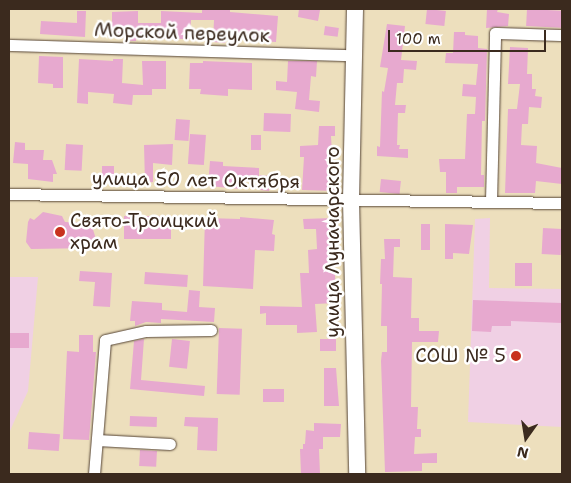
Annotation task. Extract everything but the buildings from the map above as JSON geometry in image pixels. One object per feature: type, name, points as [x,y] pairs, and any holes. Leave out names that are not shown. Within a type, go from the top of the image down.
[{"type":"street","name":"улица Луначарского","points":[[355,9],[351,200],[357,474]]},
{"type":"street","points":[[491,201],[495,33],[562,35]]},
{"type":"street","name":"Морской переулок","points":[[9,45],[354,55]]},
{"type":"street","name":"улица 50 лет Октября","points":[[9,194],[562,203]]},
{"type":"street","points":[[94,474],[105,340],[146,331],[211,330]]},
{"type":"street","points":[[97,440],[170,444]]},
{"type":"shaded area","name":"СОШ № 5","points":[[490,218],[489,288],[562,289],[562,427],[468,422],[475,219]]},
{"type":"shaded area","points":[[9,277],[38,277],[28,391],[9,433]]},
{"type":"place","name":"Свято-Троицкий храм","points":[[60,232]]},
{"type":"place","name":"СОШ № 5","points":[[516,356]]}]
